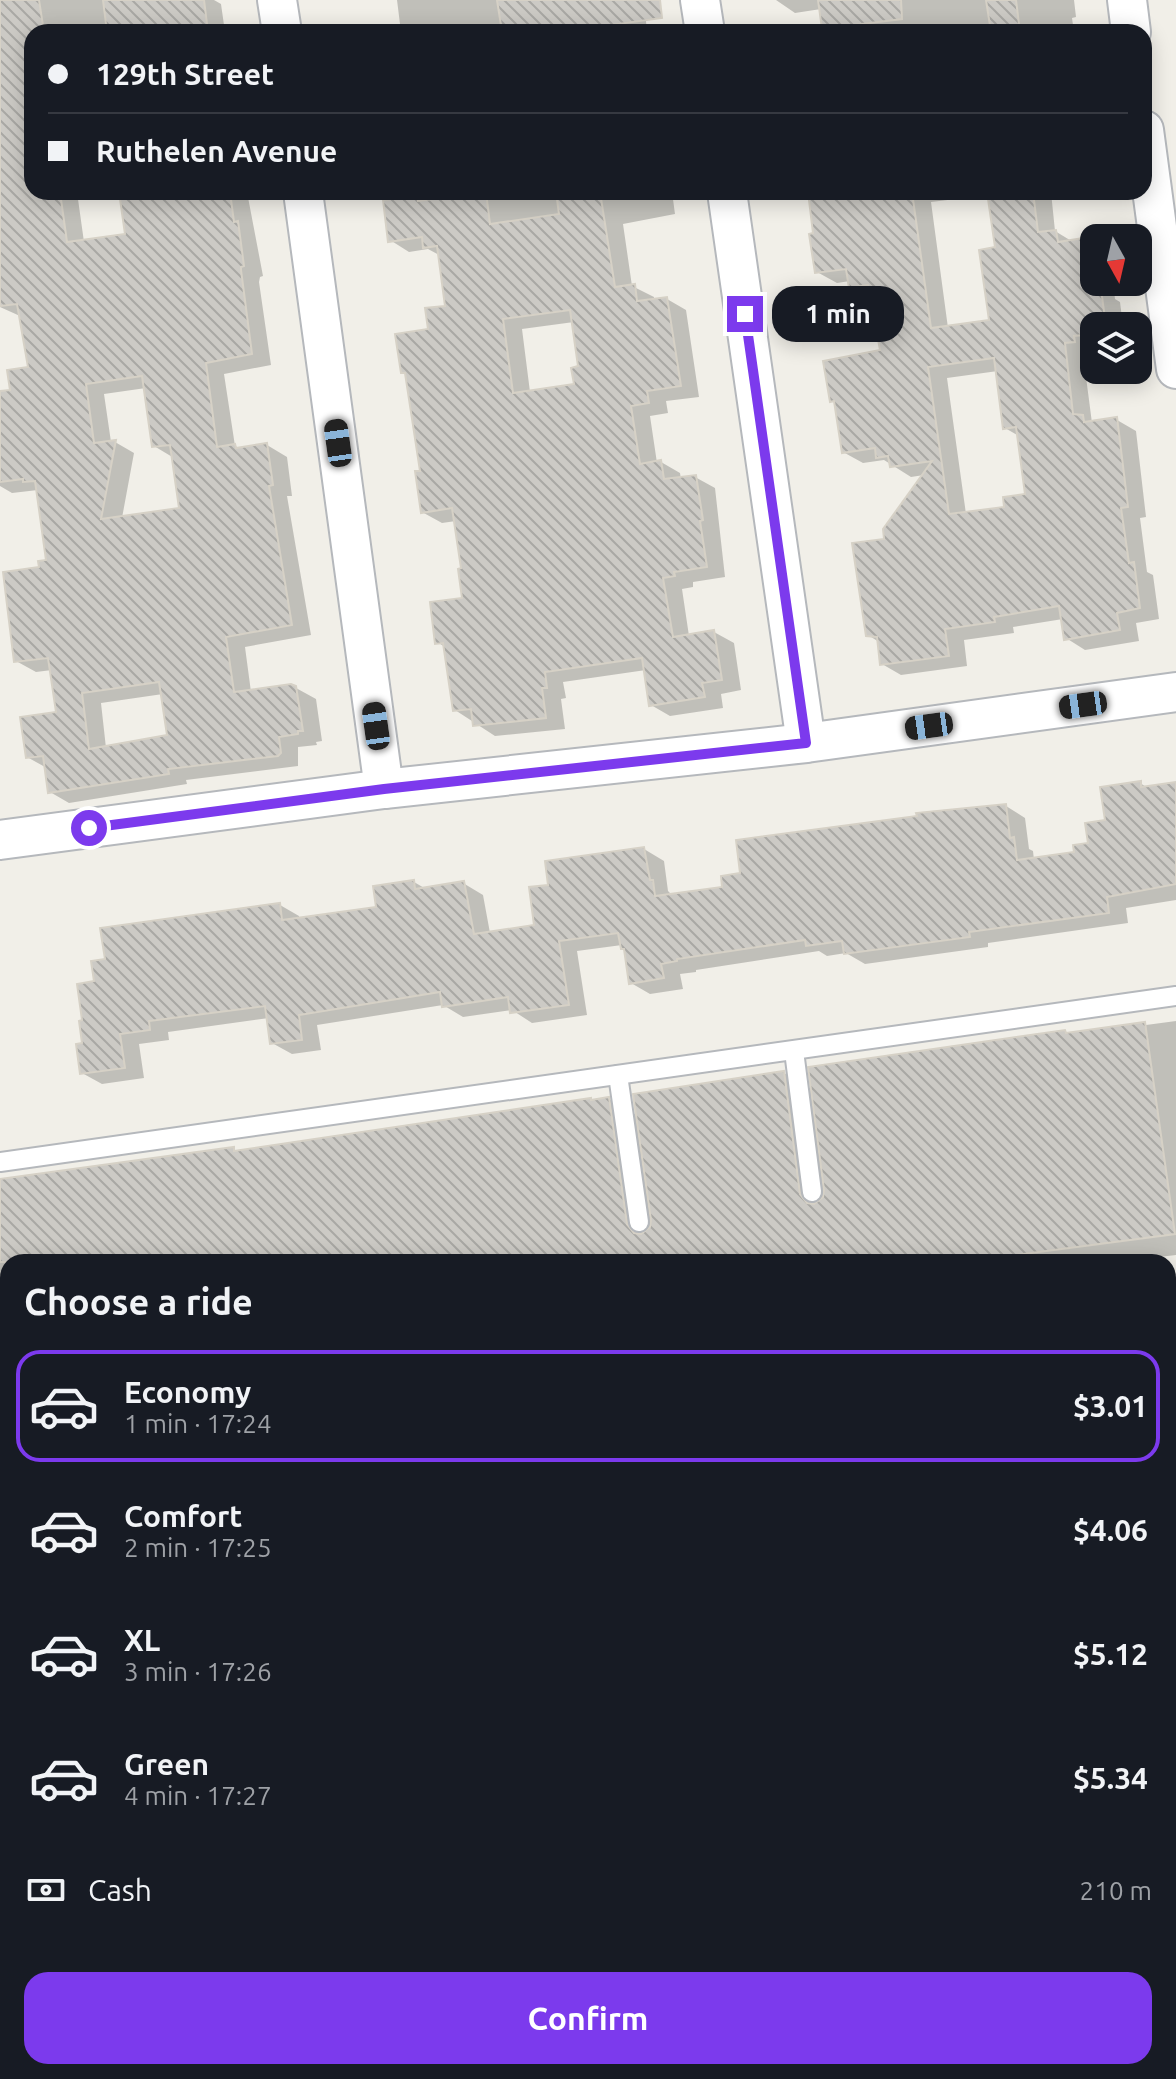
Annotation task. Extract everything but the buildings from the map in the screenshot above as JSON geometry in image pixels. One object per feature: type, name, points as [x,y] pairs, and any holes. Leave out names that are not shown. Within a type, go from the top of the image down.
[{"type":"street","points":[[277,0],[281,24]]},
{"type":"street","points":[[700,0],[704,24]]},
{"type":"street","points":[[1127,0],[1130,24]]},
{"type":"street","points":[[1152,190],[1176,369]]},
{"type":"street","points":[[304,200],[384,789]]},
{"type":"street","points":[[728,200],[806,743]]},
{"type":"street","points":[[0,840],[384,789],[806,743],[1176,692]]},
{"type":"lane","points":[[0,1162],[1176,996]]},
{"type":"lane","points":[[794,1051],[812,1192]]},
{"type":"lane","points":[[618,1075],[639,1222]]},
{"type":"route","points":[[89,828],[384,789],[806,743],[745,314]]}]
